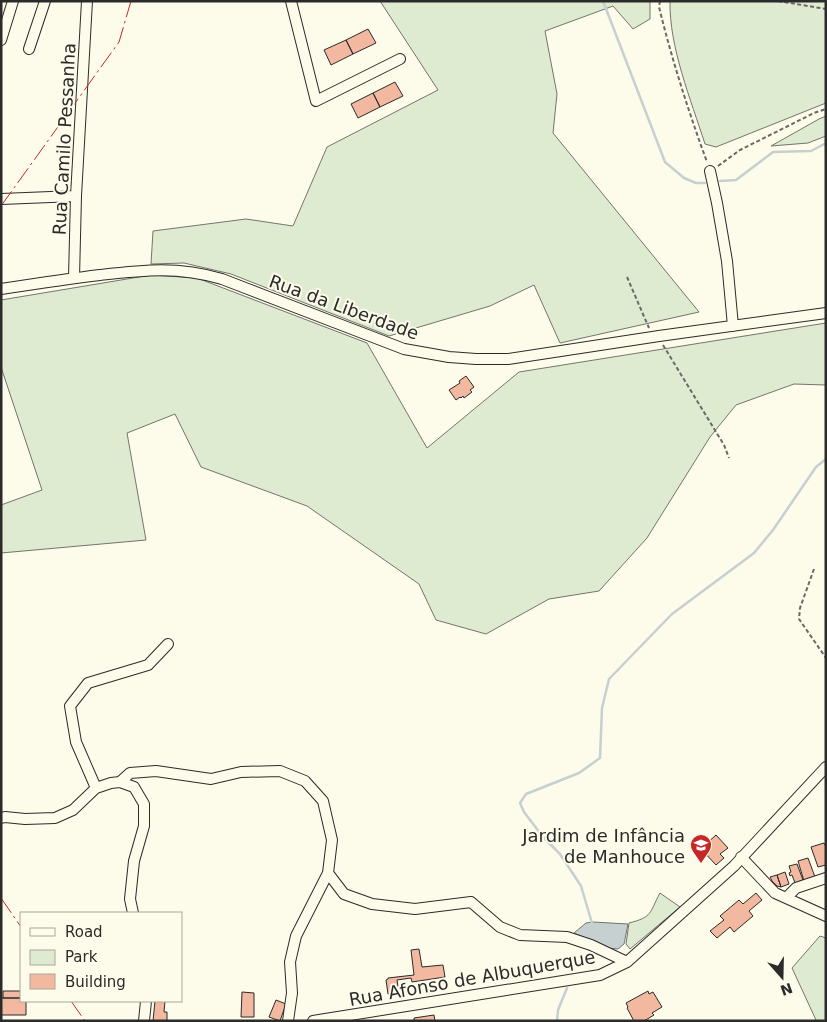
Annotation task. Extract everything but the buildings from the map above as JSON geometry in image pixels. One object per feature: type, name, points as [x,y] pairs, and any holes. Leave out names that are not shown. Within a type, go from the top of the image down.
[{"type":"street","points":[[1,40],[13,1]]},
{"type":"street","points":[[29,50],[45,1]]},
{"type":"street","points":[[291,1],[316,101],[400,59]]},
{"type":"street","name":"Rua Camilo Pessanha","points":[[74,278],[84,2]]},
{"type":"street","points":[[710,171],[726,262],[733,326]]},
{"type":"street","points":[[1,198],[76,196]]},
{"type":"street","name":"Rua da Liberdade","points":[[1,289],[146,270],[188,271],[222,279],[404,349],[449,357],[476,359],[508,359],[826,313]]},
{"type":"street","points":[[96,788],[76,742],[70,706],[88,683],[148,665],[168,644]]},
{"type":"street","name":"Rua Afonso de Albuquerque","points":[[312,1021],[600,975],[627,962],[734,866],[826,767]]},
{"type":"street","points":[[120,782],[130,773],[156,770],[211,779],[241,772],[280,771],[305,781],[323,801],[332,840],[328,874],[296,936],[290,962],[292,993],[288,1021]]},
{"type":"street","points":[[1,818],[55,818],[74,810],[96,788],[120,782],[134,787],[144,804],[144,826],[134,861],[130,899],[133,912]]},
{"type":"street","points":[[741,857],[776,893],[826,916]]},
{"type":"street","points":[[328,874],[344,894],[372,904],[415,908],[471,902],[500,928],[520,935],[567,937],[591,945],[627,962]]},
{"type":"street","points":[[786,898],[796,888],[826,878]]},
{"type":"street","points":[[144,1021],[146,1002]]},
{"type":"path","points":[[660,1],[659,7],[684,100],[710,171],[740,150],[814,113],[826,109]]},
{"type":"path","points":[[778,1],[826,8]]},
{"type":"path","points":[[627,276],[650,330],[663,345],[724,445],[729,458]]},
{"type":"path","points":[[814,569],[800,608],[800,619],[826,658]]},
{"type":"green space","points":[[380,1],[650,1],[650,19],[633,29],[613,6],[545,31],[557,94],[553,133],[699,312],[560,343],[534,285],[490,306],[389,336],[231,274],[184,263],[151,264],[153,231],[246,219],[293,226],[327,147],[438,90]]},
{"type":"green space","points":[[670,1],[826,1],[826,103],[716,147],[705,144],[677,55],[673,37]]},
{"type":"green space","points":[[826,116],[826,136],[808,143],[771,146],[819,119]]},
{"type":"green space","points":[[151,275],[197,278],[367,343],[427,448],[519,372],[826,323],[826,385],[794,384],[736,405],[710,437],[647,538],[599,591],[549,599],[486,634],[436,620],[419,584],[307,506],[201,467],[175,414],[127,433],[146,540],[1,553],[1,505],[42,490],[1,367],[1,300]]},
{"type":"green space","points":[[660,893],[680,907],[630,949],[626,944],[629,923],[646,916],[652,910]]},
{"type":"green space","points":[[820,936],[826,938],[826,1021],[815,1021],[792,968]]},
{"type":"shaded area","points":[[586,923],[628,924],[624,944],[618,949],[608,948],[574,933]]},
{"type":"waterway","points":[[603,1],[665,162],[684,178],[696,183],[705,183]]},
{"type":"waterway","points":[[720,181],[736,180],[773,152],[811,151],[826,143]]},
{"type":"waterway","points":[[592,923],[581,886],[560,854],[543,837],[524,812],[520,803],[526,794],[579,773],[600,758],[602,708],[609,679],[672,614],[754,553],[773,530],[816,467],[826,459]]},
{"type":"waterway","points":[[557,1021],[558,1010],[567,988]]},
{"type":"power","points":[[1,206],[119,42],[131,1]]},
{"type":"power","points":[[1,898],[20,926]]},
{"type":"power","points":[[72,1002],[85,1021]]},
{"type":"place","name":"Jardim de Infância de Manhouce","points":[[701,864]]}]
